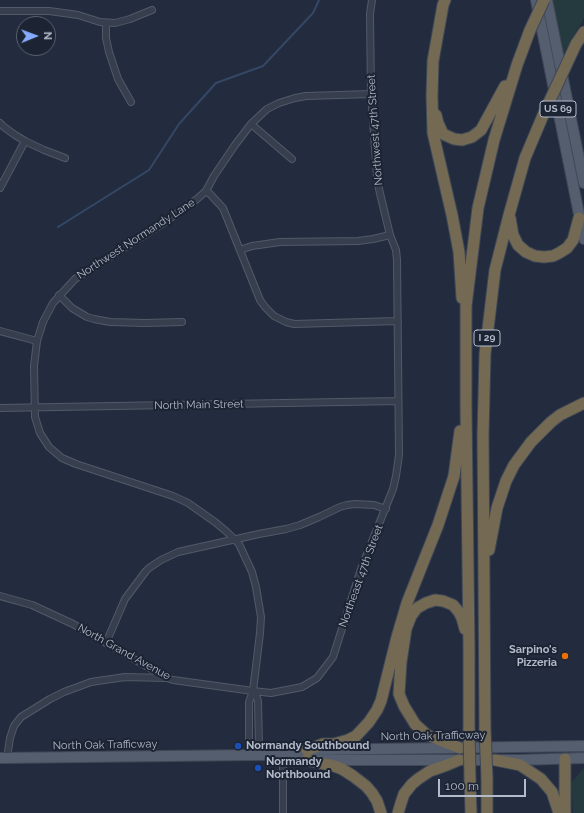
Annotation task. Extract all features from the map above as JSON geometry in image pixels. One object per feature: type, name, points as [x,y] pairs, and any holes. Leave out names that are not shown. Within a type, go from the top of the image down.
[{"type":"highway","points":[[445,0],[433,61],[433,133],[452,214],[459,252],[466,344]]},
{"type":"highway","points":[[450,0],[446,12],[440,44],[436,82],[436,117],[444,134],[454,139],[462,140],[472,137],[481,130],[517,64]]},
{"type":"highway","name":"I 29","points":[[471,813],[468,730],[469,646],[466,306],[478,208],[494,140],[517,64],[530,30],[546,0]]},
{"type":"highway","name":"I 29","points":[[487,813],[483,435],[485,354],[495,270],[525,158],[576,44],[584,32]]},
{"type":"highway","points":[[509,215],[513,235],[518,245],[526,252],[535,256],[544,257],[552,256],[567,248],[573,240],[580,218]]},
{"type":"highway","points":[[484,572],[497,508],[506,481],[514,466],[531,442],[551,422],[560,415],[584,403]]},
{"type":"highway","points":[[306,755],[323,744],[334,744],[356,736],[370,722],[377,710],[381,701],[407,603],[438,525],[454,476],[461,426],[466,409]]},
{"type":"highway","points":[[460,748],[427,735],[415,724],[404,706],[399,694],[400,662],[410,616],[417,608],[435,600],[453,605],[459,612],[469,646]]},
{"type":"highway","points":[[306,755],[342,769],[366,786],[377,801],[381,813]]},
{"type":"highway","points":[[564,759],[565,813]]},
{"type":"highway","points":[[398,813],[404,794],[412,784],[430,771],[459,760]]},
{"type":"highway","points":[[495,760],[520,765],[541,779],[552,792],[559,813]]},
{"type":"main road","name":"US 69","points":[[536,0],[584,239]]},
{"type":"main road","name":"US 69","points":[[546,0],[584,183]]},
{"type":"main road","name":"North Oak Trafficway","points":[[306,755],[460,748],[584,746]]},
{"type":"main road","points":[[519,760],[534,754],[584,753]]},
{"type":"main road","name":"North Oak Trafficway","points":[[4,758],[253,755],[306,755],[459,760],[584,758]]},
{"type":"street","name":"Northwest 47th Street","points":[[372,0],[370,14],[371,94],[379,190],[390,235],[396,250],[397,260],[398,401]]},
{"type":"street","points":[[0,12],[34,11],[63,13],[78,15],[106,23],[123,21],[152,10]]},
{"type":"street","points":[[106,23],[108,52],[118,79],[130,102]]},
{"type":"street","name":"Northwest Normandy Lane","points":[[253,755],[249,746],[249,702],[253,691],[261,617],[252,572],[239,546],[227,532],[188,503],[173,496],[76,464],[62,458],[49,447],[40,433],[35,417],[34,366],[37,341],[47,312],[59,295],[75,279],[173,217],[206,191],[214,176],[235,145],[251,124],[267,109],[279,103],[306,96],[371,94]]},
{"type":"street","points":[[0,123],[25,141],[66,158]]},
{"type":"street","points":[[251,124],[292,159]]},
{"type":"street","points":[[0,188],[25,141]]},
{"type":"street","points":[[206,191],[223,208],[260,300],[278,319],[294,324],[398,321]]},
{"type":"street","points":[[240,250],[252,246],[280,242],[358,241],[390,235]]},
{"type":"street","points":[[59,295],[72,308],[87,317],[94,319],[110,322],[182,322]]},
{"type":"street","points":[[0,331],[37,341]]},
{"type":"street","name":"North Main Street","points":[[0,408],[398,401]]},
{"type":"street","name":"Northeast 47th Street","points":[[253,691],[270,693],[302,687],[318,678],[333,657],[361,569],[393,489],[398,468],[399,455],[398,401]]},
{"type":"street","points":[[106,643],[125,599],[148,568],[161,560],[178,552],[300,525],[347,505],[374,505],[386,509]]},
{"type":"street","points":[[223,542],[227,532]]},
{"type":"street","points":[[239,546],[242,537]]},
{"type":"street","name":"North Grand Avenue","points":[[0,596],[32,605],[73,624],[167,678],[253,691]]},
{"type":"street","points":[[145,677],[148,667]]},
{"type":"street","points":[[4,758],[14,726],[21,717],[64,692],[91,682],[126,677],[167,678]]},
{"type":"street","points":[[253,691],[258,701],[259,746],[253,755]]},
{"type":"street","points":[[283,755],[283,813]]},
{"type":"green space","points":[[552,0],[584,0],[584,18],[563,55]]},
{"type":"green space","points":[[584,768],[584,813],[573,813],[572,782]]},
{"type":"waterway","points":[[58,227],[149,170],[179,124],[216,83],[263,66],[313,13],[319,0]]},
{"type":"place","name":"Sarpino's Pizzeria","points":[[565,656]]},
{"type":"place","name":"Normandy Southbound","points":[[238,746]]},
{"type":"place","name":"Normandy Northbound","points":[[258,768]]}]
